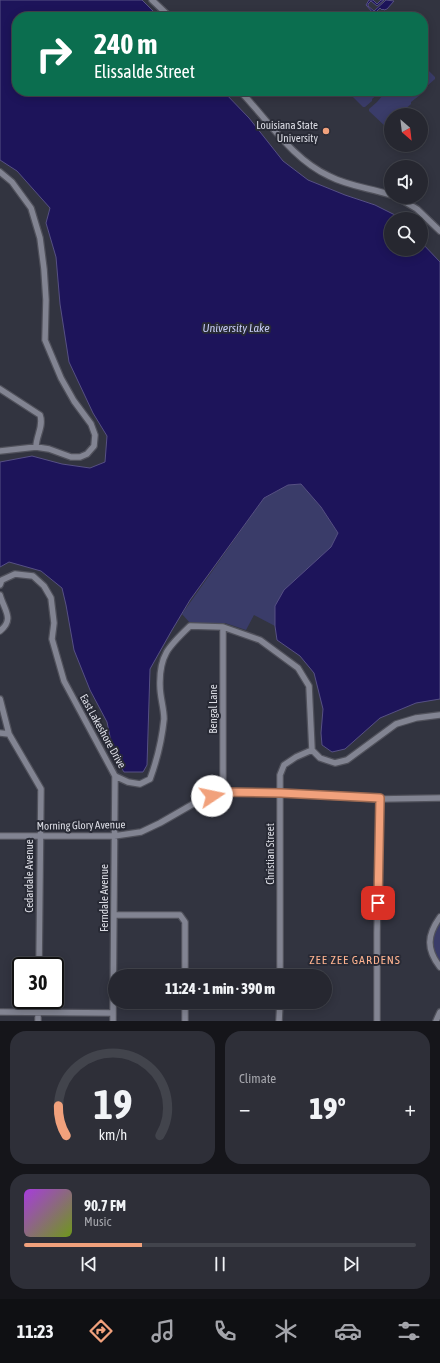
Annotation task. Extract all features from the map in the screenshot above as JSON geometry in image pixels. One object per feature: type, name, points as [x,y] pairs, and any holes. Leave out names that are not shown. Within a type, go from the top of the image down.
[{"type":"street","points":[[152,0],[165,12]]},
{"type":"street","points":[[244,96],[291,149],[312,166],[331,177],[346,183],[384,193]]},
{"type":"street","points":[[0,172],[12,182],[31,208],[40,238],[44,269],[45,340],[61,378],[74,401],[91,424],[95,435],[94,446],[87,454],[80,457],[36,447],[0,451]]},
{"type":"street","points":[[409,204],[417,209],[440,232]]},
{"type":"street","points":[[0,389],[40,414],[41,422],[36,447]]},
{"type":"street","name":"East Lakeshore Drive","points":[[0,584],[2,580],[15,574],[33,576],[44,586],[51,598],[54,623],[52,639],[64,681],[115,776],[128,782],[140,784],[150,779],[156,761],[164,718],[160,685],[162,660],[170,644],[190,626],[223,627],[260,640],[298,668],[308,686],[312,750]]},
{"type":"street","points":[[0,595],[7,612],[8,621],[5,627],[0,631]]},
{"type":"street","name":"Bengal Lane","points":[[223,627],[223,792]]},
{"type":"street","name":"Cedardale Avenue","points":[[0,699],[9,734],[40,789],[39,957]]},
{"type":"street","points":[[312,750],[320,758],[335,763],[348,760],[396,724],[416,718],[440,716]]},
{"type":"street","points":[[0,733],[9,734]]},
{"type":"street","name":"Christian Street","points":[[280,969],[280,775],[284,765],[296,757],[312,750]]},
{"type":"street","name":"Ferndale Avenue","points":[[113,1021],[115,776]]},
{"type":"street","name":"Morning Glory Avenue","points":[[0,836],[114,836],[141,832],[200,800],[223,792],[281,793],[380,798],[440,798]]},
{"type":"street","points":[[377,1021],[380,798]]},
{"type":"street","points":[[114,915],[180,915],[185,922],[185,969]]},
{"type":"street","points":[[440,917],[432,930],[430,941],[432,954],[440,967]]},
{"type":"street","points":[[185,1009],[185,1021]]},
{"type":"street","points":[[279,1021],[280,1009]]},
{"type":"street","points":[[0,1012],[113,1013]]},
{"type":"street","points":[[38,1012],[38,1021]]},
{"type":"street","points":[[436,1021],[440,1012]]},
{"type":"shaded area","points":[[428,70],[435,77],[435,79],[428,85]]},
{"type":"shaded area","points":[[352,96],[376,96],[372,101],[363,107]]},
{"type":"shaded area","points":[[382,96],[419,96],[406,108],[384,108],[384,125],[369,111],[369,109]]},
{"type":"shaded area","points":[[301,484],[321,507],[338,533],[331,547],[275,606],[275,626],[254,615],[246,630],[225,623],[190,623],[182,614],[264,498],[288,485]]},
{"type":"shaded area","points":[[440,919],[440,966],[431,949],[431,934]]},
{"type":"water","name":"University Lake","points":[[0,0],[142,0],[154,12],[12,12],[12,96],[228,96],[249,118],[283,161],[308,180],[375,205],[389,212],[384,212],[384,256],[428,256],[428,249],[440,262],[440,699],[416,703],[380,718],[345,749],[332,752],[322,745],[321,733],[323,709],[314,673],[300,656],[277,640],[275,606],[284,590],[331,547],[338,533],[321,507],[301,484],[288,485],[264,498],[190,600],[172,630],[150,669],[147,765],[143,772],[124,772],[114,756],[107,722],[90,690],[74,650],[62,588],[41,571],[9,562],[0,567],[0,462],[32,456],[62,464],[90,468],[105,462],[107,436],[93,413],[69,362],[60,304],[56,257],[46,223],[50,208],[17,171],[0,160]]},
{"type":"water","points":[[369,0],[373,0],[377,4],[381,0],[384,0],[377,6],[371,1],[368,4],[368,6],[374,11],[386,0],[394,1],[387,9],[382,10],[380,8],[376,12],[372,12],[366,5]]},
{"type":"place","name":"Louisiana State University","points":[[326,131]]},
{"type":"district","name":"ZEE ZEE GARDENS","points":[[355,960]]},
{"type":"route","points":[[212,796],[223,792],[281,793],[380,798],[378,903]]}]
